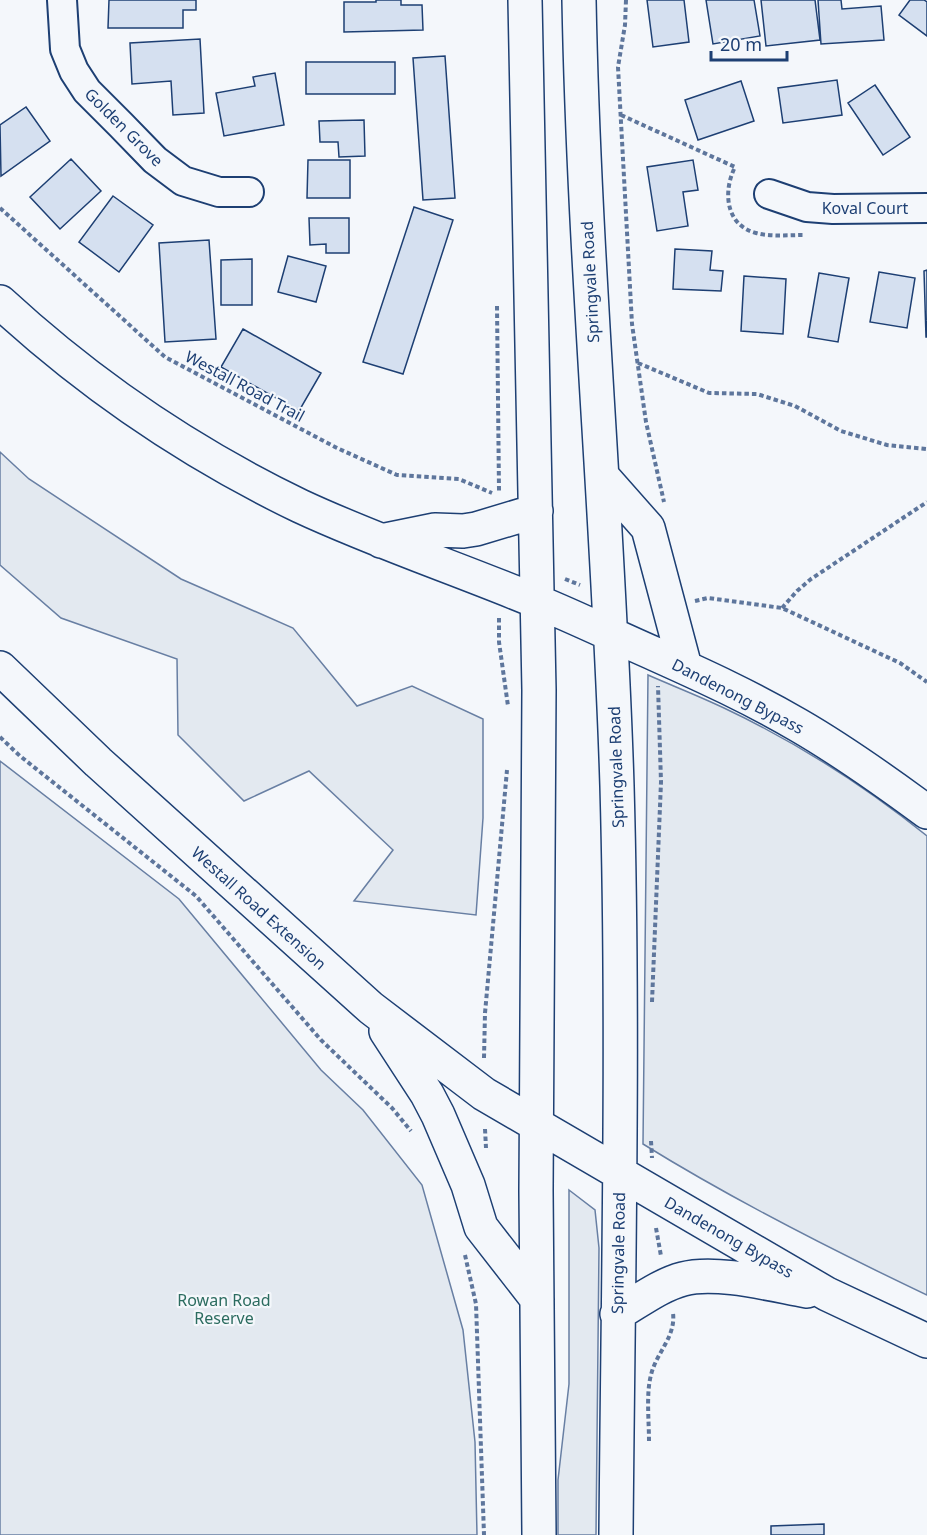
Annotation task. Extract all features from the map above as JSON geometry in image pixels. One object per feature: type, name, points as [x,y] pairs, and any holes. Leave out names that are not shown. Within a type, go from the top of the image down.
[{"type":"highway","points":[[525,0],[540,701],[537,1124],[538,1535]]},
{"type":"highway","name":"Springvale Road","points":[[579,0],[587,243],[611,634],[621,960],[616,1535]]},
{"type":"highway","points":[[0,302],[80,372],[154,423],[257,484],[381,541],[537,602]]},
{"type":"highway","points":[[602,476],[648,528],[671,672]]},
{"type":"highway","points":[[381,541],[435,530],[476,529],[536,511]]},
{"type":"highway","name":"Dandenong Bypass","points":[[537,602],[611,634],[671,672],[758,703],[866,768],[927,812]]},
{"type":"highway","name":"Westall Road Extension","points":[[0,668],[98,762],[370,1008],[484,1094],[537,1124]]},
{"type":"highway","points":[[370,1008],[427,1094],[458,1160],[481,1227],[537,1299]]},
{"type":"highway","name":"Dandenong Bypass","points":[[537,1124],[827,1294],[927,1341]]},
{"type":"highway","points":[[617,1314],[683,1279],[704,1276],[827,1294]]},
{"type":"street","name":"Golden Grove","points":[[62,0],[65,49],[74,71],[87,91],[120,125],[155,160],[183,181],[219,192],[249,192]]},
{"type":"street","name":"Koval Court","points":[[769,194],[807,207],[927,208]]},
{"type":"path","points":[[626,0],[626,25],[618,67],[632,324],[646,423],[666,511]]},
{"type":"path","name":"Westall Road Trail","points":[[0,208],[165,357],[337,448],[397,475],[459,479],[499,495],[496,306]]},
{"type":"path","points":[[638,363],[709,393],[758,394],[795,406],[841,431],[887,445],[927,449]]},
{"type":"path","points":[[782,608],[811,579],[927,502]]},
{"type":"path","points":[[500,587],[499,642],[508,707]]},
{"type":"path","points":[[652,1014],[652,967],[661,782],[671,672]]},
{"type":"path","points":[[0,737],[20,756],[196,896],[321,1040],[392,1108],[415,1137]]},
{"type":"path","points":[[458,1160],[486,1152],[485,1013],[508,763]]},
{"type":"path","points":[[651,1131],[651,1142]]},
{"type":"path","points":[[464,1251],[476,1304],[484,1535]]},
{"type":"path","points":[[648,1448],[650,1378],[653,1367],[672,1333],[674,1324],[672,1308],[665,1287]]},
{"type":"green space","points":[[0,452],[29,479],[181,579],[293,628],[357,706],[412,686],[483,719],[483,818],[476,915],[354,901],[393,850],[309,771],[244,801],[178,735],[177,659],[61,618],[0,565]]},
{"type":"green space","points":[[648,675],[724,708],[804,750],[855,782],[927,836],[927,1295],[783,1224],[643,1144]]},
{"type":"green space","name":"Rowan Road Reserve","points":[[0,761],[179,899],[321,1070],[363,1110],[422,1185],[463,1330],[475,1442],[477,1535],[0,1535]]},
{"type":"green space","points":[[569,1190],[595,1210],[599,1248],[596,1535],[558,1535],[558,1480],[569,1384]]},
{"type":"building","points":[[109,0],[196,0],[196,10],[183,10],[183,28],[108,28]]},
{"type":"building","points":[[376,0],[401,0],[401,5],[422,5],[423,30],[344,32],[344,2],[376,2]]},
{"type":"building","points":[[647,0],[684,0],[689,42],[653,47]]},
{"type":"building","points":[[706,0],[754,0],[760,36],[713,44]]},
{"type":"building","points":[[761,0],[815,0],[820,40],[766,46]]},
{"type":"building","points":[[818,0],[841,0],[842,9],[881,6],[884,40],[821,44]]},
{"type":"building","points":[[910,0],[927,2],[927,36],[899,15]]},
{"type":"building","points":[[200,39],[204,113],[173,115],[171,81],[132,84],[130,43]]},
{"type":"building","points":[[445,56],[455,198],[423,200],[413,58]]},
{"type":"building","points":[[306,62],[395,62],[395,94],[306,94]]},
{"type":"building","points":[[275,73],[284,125],[224,136],[216,93],[255,86],[253,77]]},
{"type":"building","points":[[837,80],[842,115],[783,123],[778,88]]},
{"type":"building","points":[[741,81],[754,121],[698,140],[685,100]]},
{"type":"building","points":[[875,85],[910,137],[883,155],[848,103]]},
{"type":"building","points":[[26,107],[50,141],[1,176],[0,125]]},
{"type":"building","points":[[364,120],[365,156],[339,157],[338,142],[320,142],[319,121]]},
{"type":"building","points":[[71,159],[101,191],[60,229],[30,197]]},
{"type":"building","points":[[308,160],[350,160],[350,198],[307,198]]},
{"type":"building","points":[[693,160],[698,190],[683,192],[688,226],[657,231],[647,167]]},
{"type":"building","points":[[113,196],[153,225],[119,272],[79,242]]},
{"type":"building","points":[[414,207],[453,220],[403,374],[363,362]]},
{"type":"building","points":[[309,218],[349,218],[349,253],[326,253],[326,244],[310,245]]},
{"type":"building","points":[[209,240],[216,339],[165,342],[159,243]]},
{"type":"building","points":[[675,249],[712,251],[710,270],[723,271],[721,291],[673,289]]},
{"type":"building","points":[[288,256],[326,266],[316,302],[278,292]]},
{"type":"building","points":[[252,259],[252,305],[221,305],[221,260]]},
{"type":"building","points":[[927,270],[927,337],[926,337],[924,271]]},
{"type":"building","points":[[879,272],[915,278],[907,328],[870,322]]},
{"type":"building","points":[[819,273],[849,278],[838,342],[808,337]]},
{"type":"building","points":[[744,276],[786,279],[783,334],[741,331]]},
{"type":"building","points":[[243,329],[321,373],[299,411],[221,367]]},
{"type":"building","points":[[824,1524],[824,1535],[771,1535],[771,1526]]}]
